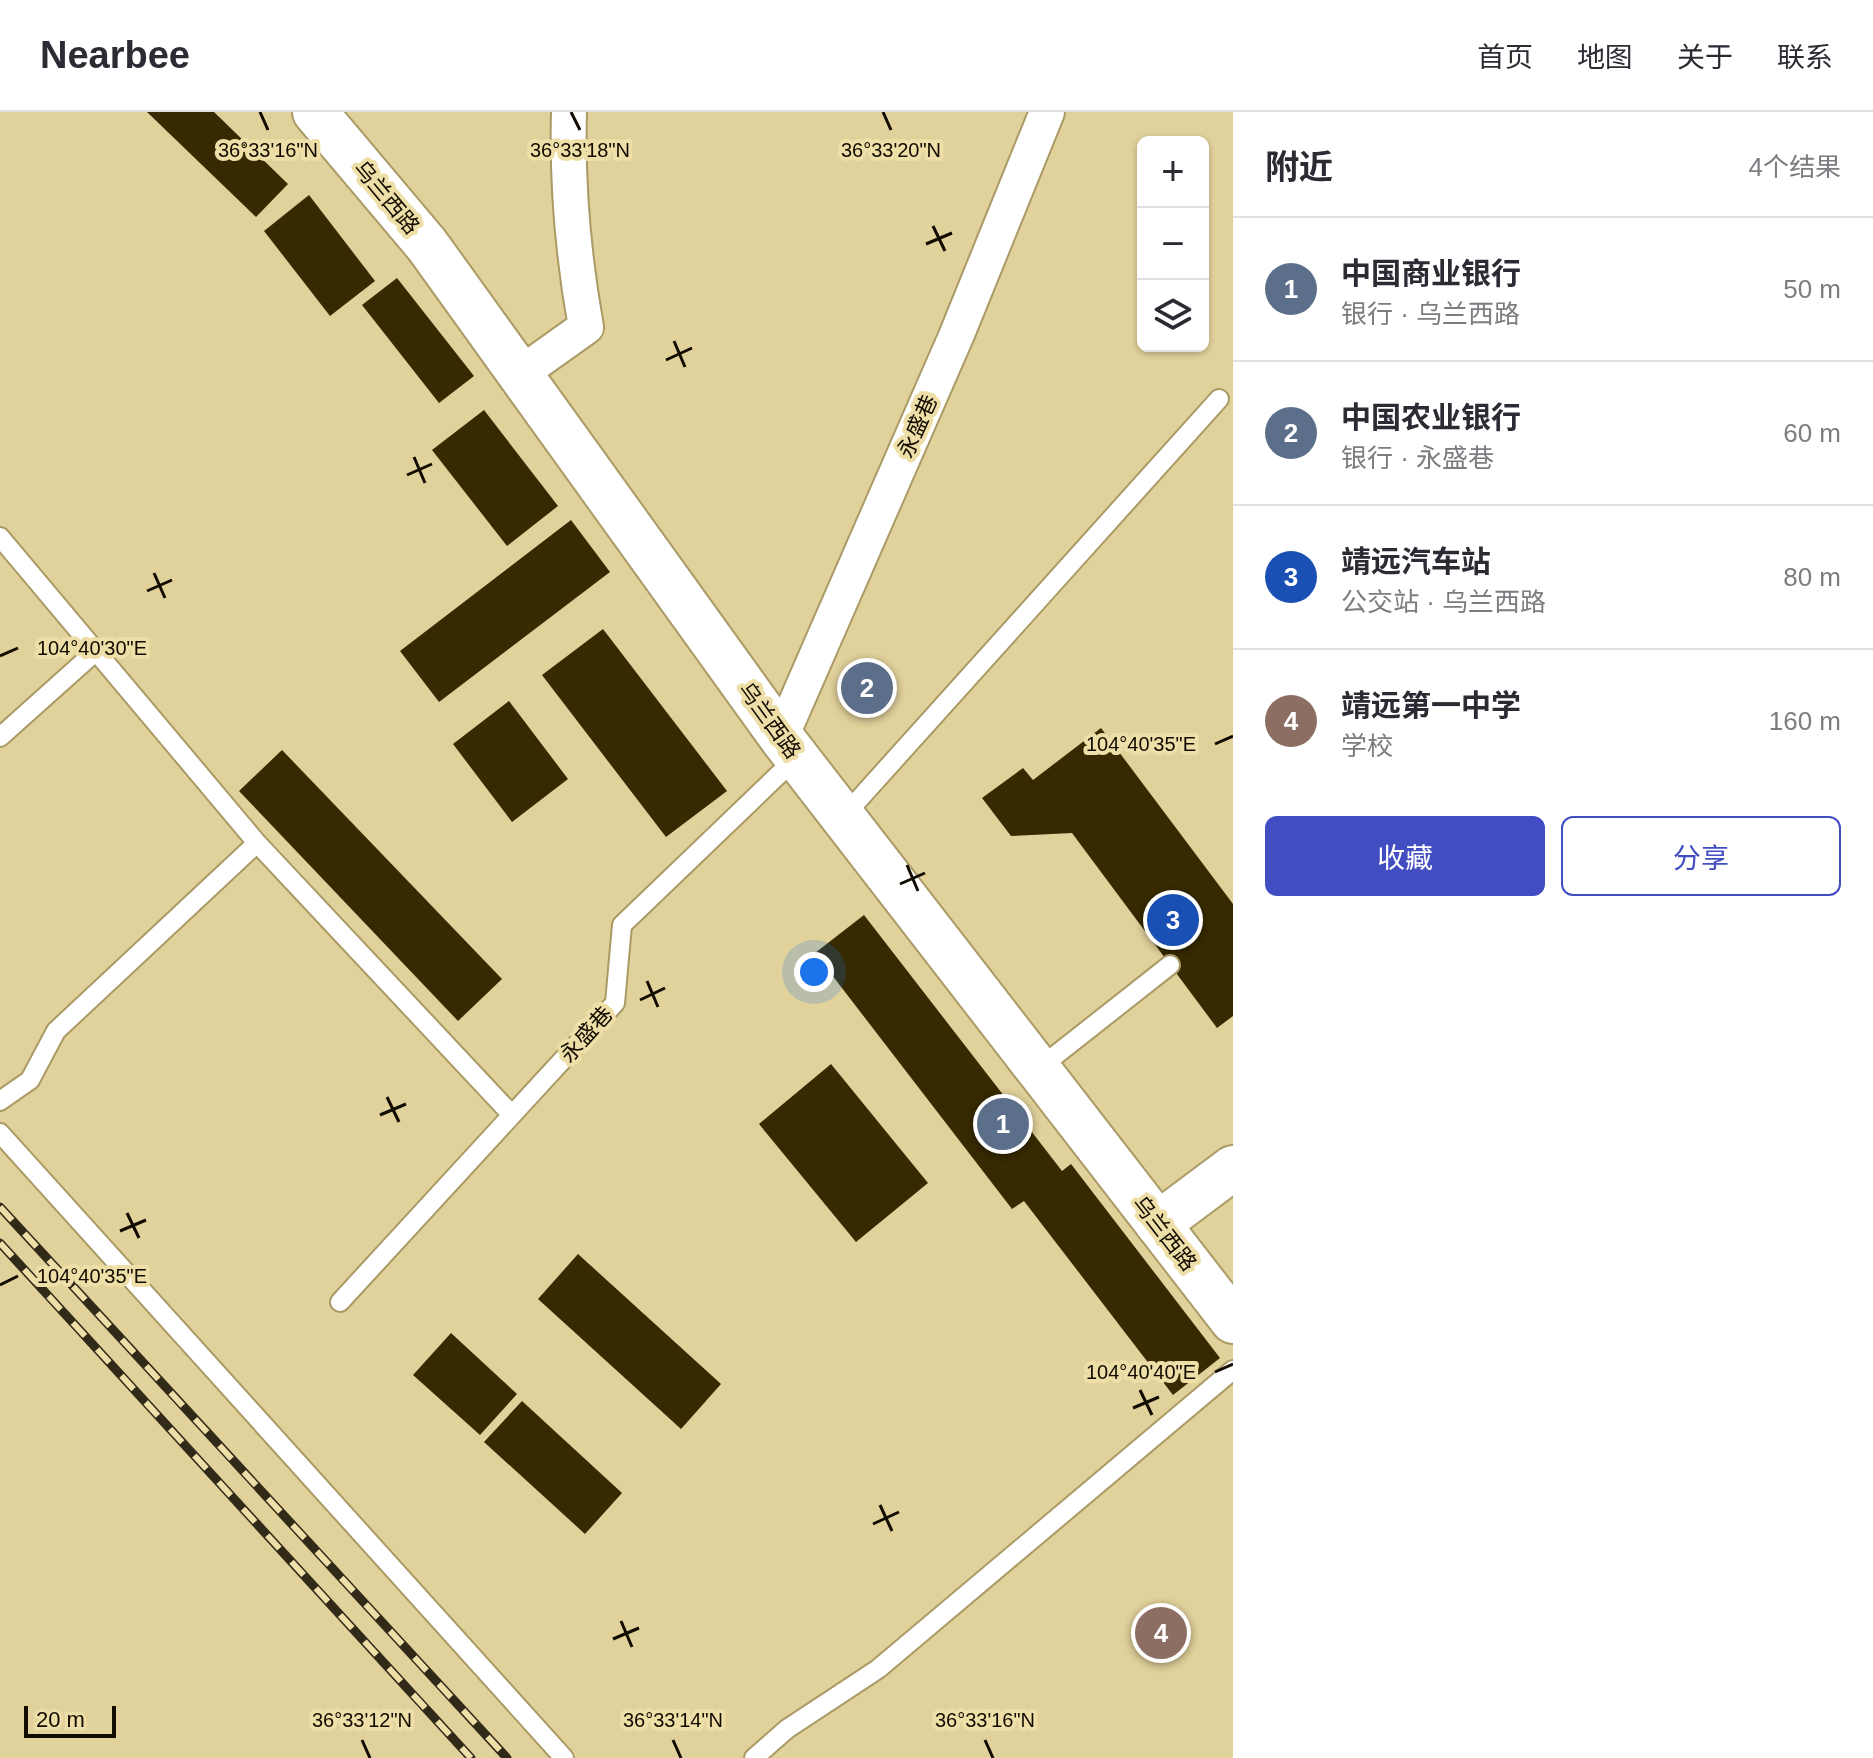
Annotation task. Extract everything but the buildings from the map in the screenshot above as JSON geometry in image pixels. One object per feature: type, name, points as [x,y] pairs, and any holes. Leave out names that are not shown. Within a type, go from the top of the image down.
[{"type":"main road","name":"乌兰西路","points":[[315,112],[427,245],[789,747],[1233,1321]]},
{"type":"main road","points":[[1158,1224],[1233,1168]]},
{"type":"street","points":[[520,374],[586,327],[571,220],[569,112]]},
{"type":"street","name":"永盛巷","points":[[789,747],[1047,112]]},
{"type":"lane","points":[[843,817],[1219,399]]},
{"type":"lane","points":[[0,537],[257,843],[512,1115]]},
{"type":"lane","points":[[0,737],[95,652]]},
{"type":"lane","name":"永盛巷","points":[[340,1302],[615,1003],[622,925],[789,747]]},
{"type":"lane","points":[[0,1101],[30,1080],[56,1031],[257,843]]},
{"type":"lane","points":[[1038,1069],[1170,965]]},
{"type":"lane","points":[[0,1133],[564,1758]]},
{"type":"lane","points":[[754,1758],[787,1729],[878,1669],[1233,1370]]},
{"type":"railway","points":[[0,1207],[507,1758]]},
{"type":"railway","points":[[0,1243],[471,1758]]},
{"type":"place","name":"中国农业银行","points":[[867,688]]},
{"type":"place","name":"靖远汽车站","points":[[1173,920]]},
{"type":"place","name":"中国商业银行","points":[[1003,1124]]},
{"type":"place","name":"靖远第一中学","points":[[1161,1633]]}]
